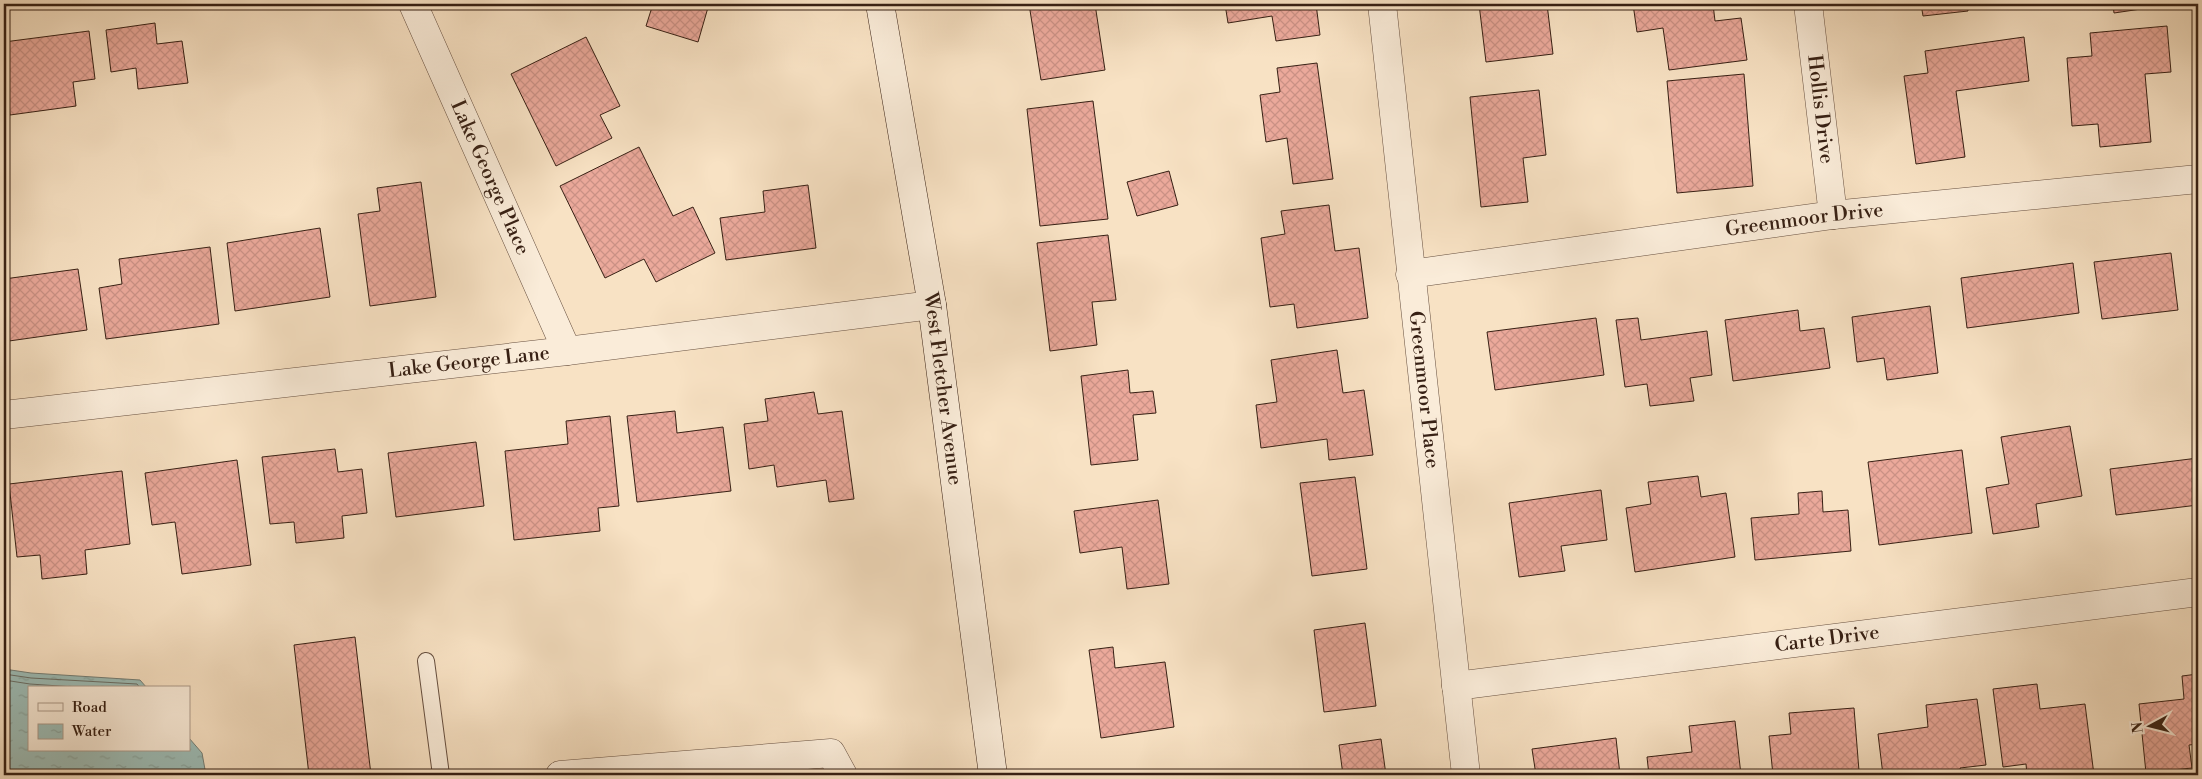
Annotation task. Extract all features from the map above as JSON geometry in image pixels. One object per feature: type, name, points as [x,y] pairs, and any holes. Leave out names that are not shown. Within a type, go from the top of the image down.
[{"type":"street","name":"Lake George Place","points":[[413,4],[567,351]]},
{"type":"street","name":"West Fletcher Avenue","points":[[880,4],[932,305],[993,775]]},
{"type":"street","name":"Greenmoor Place","points":[[1382,4],[1466,775]]},
{"type":"street","name":"Hollis Drive","points":[[1808,4],[1832,215]]},
{"type":"street","name":"Greenmoor Drive","points":[[1410,274],[1832,215],[2198,179]]},
{"type":"street","name":"Lake George Lane","points":[[4,415],[567,351],[932,305]]},
{"type":"street","name":"Carte Drive","points":[[1456,686],[2198,592]]},
{"type":"street","points":[[560,775],[831,752],[843,775]]},
{"type":"lane","points":[[426,661],[441,775]]},
{"type":"water","points":[[4,669],[31,673],[140,680],[145,686],[28,686],[28,752],[190,752],[190,739],[202,753],[206,775],[4,775]]},
{"type":"building","points":[[653,4],[709,4],[698,42],[646,26]]},
{"type":"building","points":[[1029,4],[1095,4],[1105,70],[1041,80]]},
{"type":"building","points":[[1225,4],[1316,4],[1320,35],[1276,41],[1272,16],[1228,23]]},
{"type":"building","points":[[1479,4],[1547,4],[1553,54],[1486,62]]},
{"type":"building","points":[[1633,4],[1713,4],[1715,21],[1741,18],[1747,60],[1669,70],[1663,28],[1637,32]]},
{"type":"building","points":[[1921,4],[1967,4],[1968,11],[1923,16]]},
{"type":"building","points":[[2113,4],[2167,4],[2168,5],[2114,13]]},
{"type":"building","points":[[155,23],[157,44],[182,41],[188,83],[138,89],[136,68],[111,72],[106,30]]},
{"type":"building","points":[[2167,26],[2171,72],[2145,74],[2151,142],[2100,147],[2098,124],[2072,126],[2067,58],[2092,56],[2090,33]]},
{"type":"building","points":[[89,31],[95,79],[73,82],[76,106],[10,115],[7,91],[4,92],[4,42]]},
{"type":"building","points":[[586,37],[620,106],[600,115],[612,138],[556,166],[511,74]]},
{"type":"building","points":[[2024,37],[2029,81],[1956,91],[1965,157],[1916,164],[1904,76],[1928,73],[1925,51]]},
{"type":"building","points":[[1317,63],[1333,179],[1293,184],[1287,138],[1266,142],[1260,95],[1280,92],[1277,68]]},
{"type":"building","points":[[1744,74],[1753,186],[1677,193],[1667,81]]},
{"type":"building","points":[[1539,90],[1546,155],[1523,158],[1528,202],[1481,207],[1470,97]]},
{"type":"building","points":[[1093,101],[1108,219],[1040,226],[1027,109]]},
{"type":"building","points":[[639,147],[673,216],[693,207],[715,253],[656,282],[644,259],[605,278],[560,186]]},
{"type":"building","points":[[1169,171],[1178,205],[1137,216],[1127,182]]},
{"type":"building","points":[[421,182],[436,297],[370,306],[358,214],[380,211],[377,188]]},
{"type":"building","points":[[808,185],[816,248],[726,260],[720,218],[765,212],[763,191]]},
{"type":"building","points":[[1329,205],[1335,251],[1359,248],[1368,318],[1297,328],[1294,304],[1270,307],[1261,238],[1285,234],[1281,211]]},
{"type":"building","points":[[320,228],[330,297],[235,311],[227,243]]},
{"type":"building","points":[[1108,235],[1116,300],[1092,302],[1097,345],[1050,351],[1037,243]]},
{"type":"building","points":[[210,247],[219,324],[106,339],[99,288],[122,284],[119,259]]},
{"type":"building","points":[[2171,253],[2178,310],[2102,319],[2094,262]]},
{"type":"building","points":[[2073,263],[2079,313],[1967,328],[1961,278]]},
{"type":"building","points":[[78,269],[87,330],[9,341],[4,308],[4,279]]},
{"type":"building","points":[[1930,306],[1938,373],[1887,380],[1884,358],[1857,362],[1852,317]]},
{"type":"building","points":[[1798,310],[1800,331],[1824,328],[1830,368],[1733,381],[1725,320]]},
{"type":"building","points":[[1596,318],[1604,375],[1495,390],[1487,332]]},
{"type":"building","points":[[1638,318],[1641,340],[1707,331],[1712,375],[1690,378],[1694,401],[1650,406],[1647,384],[1625,387],[1616,320]]},
{"type":"building","points":[[1337,350],[1343,393],[1364,390],[1373,455],[1329,460],[1327,439],[1261,448],[1256,405],[1277,402],[1271,360]]},
{"type":"building","points":[[1128,370],[1130,393],[1153,391],[1156,413],[1133,415],[1138,460],[1091,465],[1081,376]]},
{"type":"building","points":[[814,392],[818,414],[842,411],[854,499],[829,502],[826,480],[777,487],[774,465],[749,469],[744,424],[768,421],[765,399]]},
{"type":"building","points":[[675,411],[677,433],[723,427],[731,491],[637,502],[627,416]]},
{"type":"building","points":[[610,416],[619,506],[598,508],[600,531],[514,540],[505,451],[568,444],[566,421]]},
{"type":"building","points":[[2070,426],[2082,496],[2036,504],[2039,527],[1993,534],[1986,488],[2009,484],[2001,437]]},
{"type":"building","points":[[476,442],[484,506],[396,517],[388,453]]},
{"type":"building","points":[[335,449],[338,472],[362,469],[367,513],[342,516],[344,538],[296,543],[294,522],[270,524],[262,457]]},
{"type":"building","points":[[1962,450],[1972,533],[1879,545],[1868,462]]},
{"type":"building","points":[[2198,458],[2198,505],[2116,515],[2110,469]]},
{"type":"building","points":[[237,460],[251,565],[182,574],[175,522],[152,525],[145,473]]},
{"type":"building","points":[[122,471],[130,544],[85,550],[87,574],[42,579],[40,555],[17,557],[9,484]]},
{"type":"building","points":[[1698,476],[1701,497],[1726,493],[1735,557],[1635,572],[1626,508],[1651,504],[1648,482]]},
{"type":"building","points":[[1355,477],[1367,569],[1312,576],[1300,483]]},
{"type":"building","points":[[1601,490],[1607,540],[1561,546],[1565,571],[1519,577],[1509,503]]},
{"type":"building","points":[[1822,491],[1823,512],[1848,510],[1851,551],[1755,560],[1751,518],[1799,514],[1798,493]]},
{"type":"building","points":[[1158,500],[1169,584],[1127,589],[1122,547],[1080,553],[1074,511]]},
{"type":"building","points":[[1365,623],[1376,706],[1324,712],[1314,630]]},
{"type":"building","points":[[355,637],[371,775],[309,775],[294,645]]},
{"type":"building","points":[[1113,647],[1115,668],[1165,662],[1174,727],[1101,738],[1089,650]]},
{"type":"building","points":[[2198,674],[2198,744],[2189,745],[2192,768],[2146,773],[2139,704],[2184,699],[2182,676]]},
{"type":"building","points":[[2037,684],[2040,709],[2085,704],[2094,775],[2027,775],[2026,764],[2003,767],[1993,689]]},
{"type":"building","points":[[1977,699],[1986,765],[1960,768],[1961,775],[1883,775],[1878,734],[1928,727],[1926,705]]},
{"type":"building","points":[[1854,708],[1859,771],[1806,775],[1773,775],[1769,736],[1791,734],[1789,713]]},
{"type":"building","points":[[1735,721],[1741,775],[1649,775],[1647,757],[1692,752],[1689,726]]},
{"type":"building","points":[[1616,738],[1620,775],[1536,775],[1532,749]]},
{"type":"building","points":[[1381,739],[1386,775],[1343,775],[1339,745]]}]
